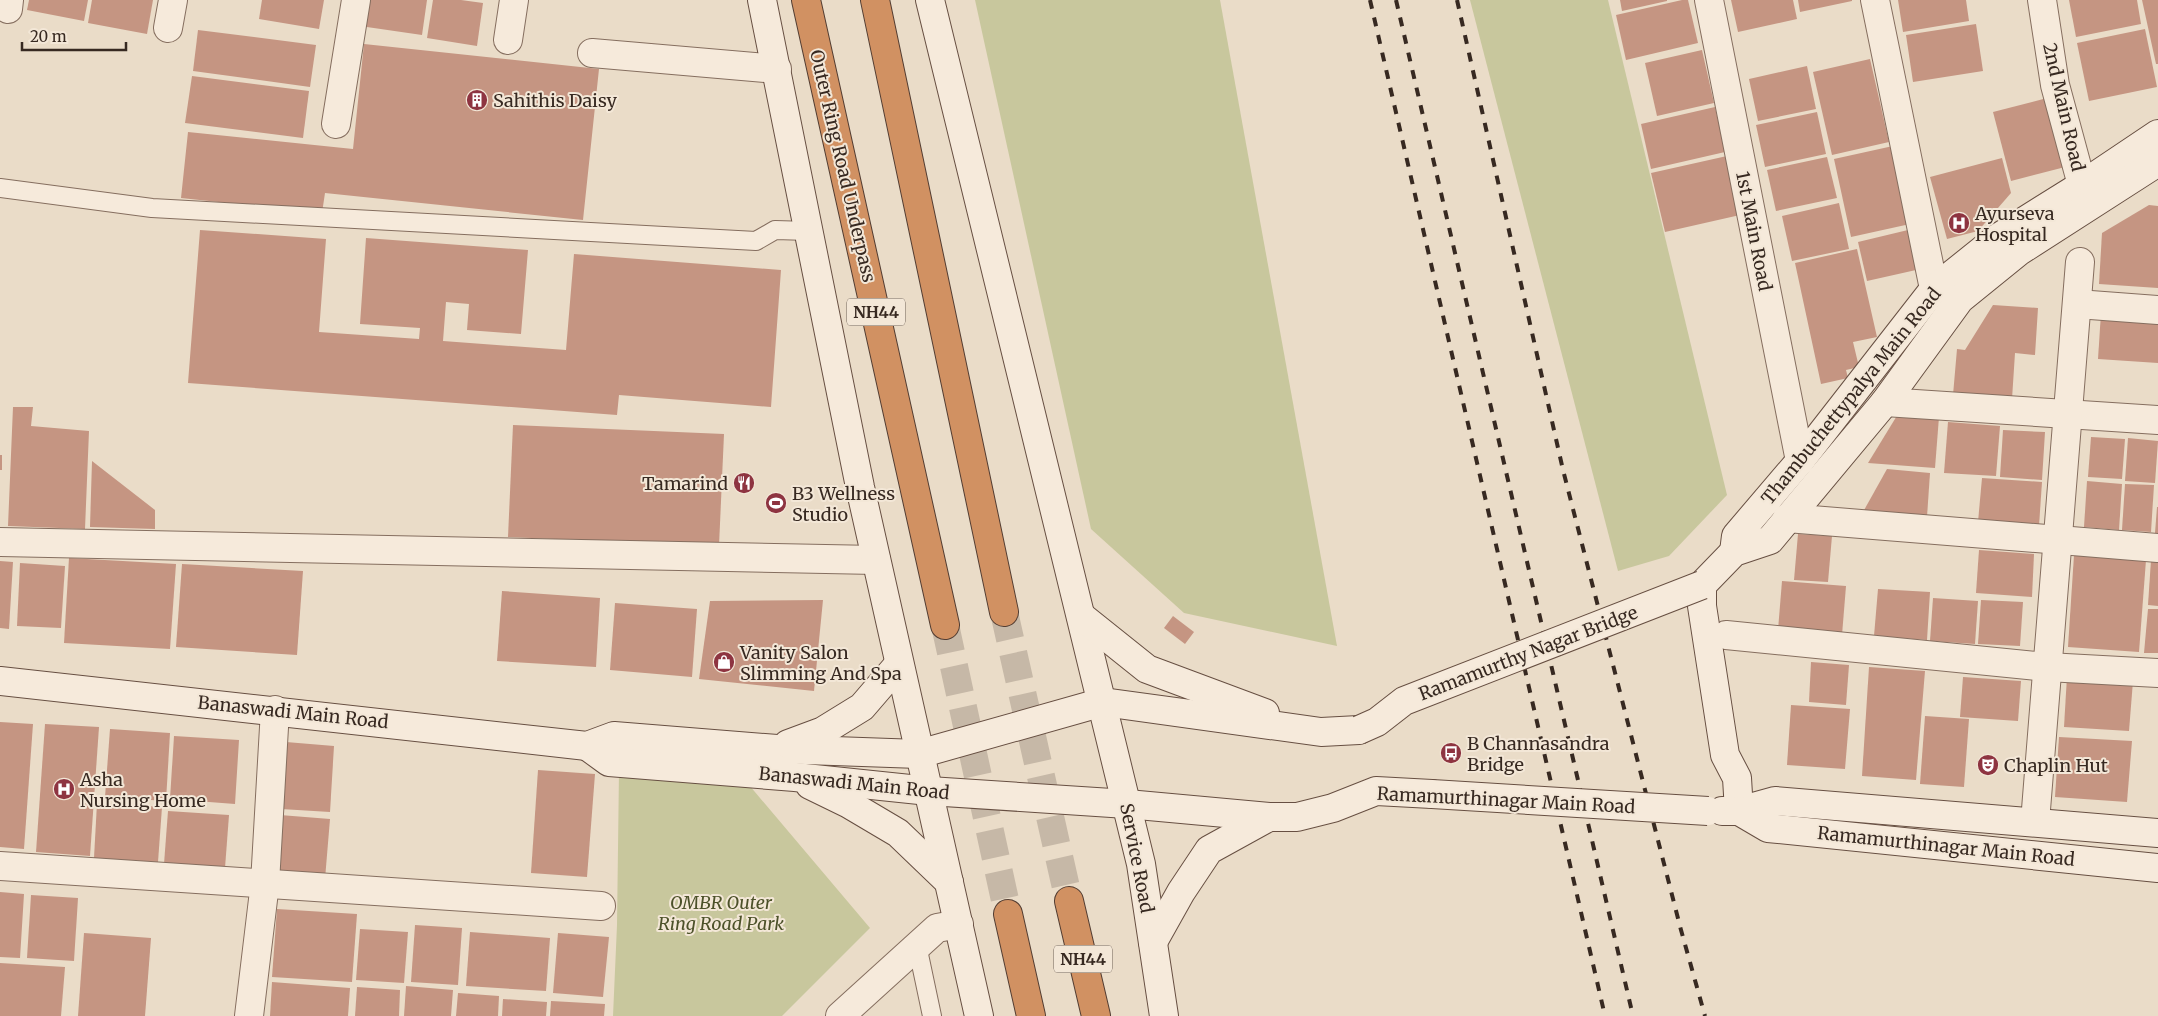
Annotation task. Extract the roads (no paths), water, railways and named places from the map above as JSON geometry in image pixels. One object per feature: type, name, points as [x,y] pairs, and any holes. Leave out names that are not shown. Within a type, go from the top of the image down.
[{"type":"highway","name":"Outer Ring Road Underpass","points":[[806,0],[945,625]]},
{"type":"highway","points":[[875,0],[1004,612]]},
{"type":"highway","name":"NH44","points":[[1069,901],[1096,1016]]},
{"type":"highway","points":[[1008,914],[1032,1016]]},
{"type":"street","points":[[168,28],[173,0]]},
{"type":"street","points":[[336,124],[356,0]]},
{"type":"street","points":[[508,40],[514,0]]},
{"type":"street","points":[[762,0],[876,560],[979,1016]]},
{"type":"street","name":"Service Road","points":[[930,0],[1103,702],[1141,864],[1164,1016]]},
{"type":"street","name":"1st Main Road","points":[[1708,0],[1800,461]]},
{"type":"street","points":[[1875,0],[1934,289]]},
{"type":"street","name":"2nd Main Road","points":[[2042,0],[2055,85],[2082,185]]},
{"type":"street","points":[[592,53],[777,69]]},
{"type":"street","name":"Thambuchettypalya Main Road","points":[[1737,778],[1726,755],[1702,606],[1736,536],[1800,461],[1934,289],[1999,237],[2158,134]]},
{"type":"street","name":"Thambuchettypalya Main Road","points":[[1718,570],[1770,540],[1885,402],[1960,299],[2018,252],[2158,162]]},
{"type":"street","points":[[2035,822],[2080,262]]},
{"type":"street","points":[[2077,304],[2158,310]]},
{"type":"street","points":[[1885,402],[2158,420]]},
{"type":"street","points":[[1787,518],[2158,548]]},
{"type":"street","points":[[0,542],[876,560]]},
{"type":"street","name":"Thambuchettypalya Main Road","points":[[1718,570],[1744,753],[1737,778],[1739,811]]},
{"type":"street","name":"Ramamurthy Nagar Bridge","points":[[1321,732],[1359,730],[1378,722],[1404,701],[1718,570]]},
{"type":"street","points":[[1082,617],[1147,669],[1321,732]]},
{"type":"street","points":[[1726,635],[2047,667],[2158,673]]},
{"type":"street","points":[[777,749],[823,731],[862,707],[899,664]]},
{"type":"street","name":"Banaswadi Main Road","points":[[0,681],[587,746],[614,736],[777,749],[920,754],[1103,702]]},
{"type":"street","points":[[1103,702],[1321,732]]},
{"type":"street","points":[[249,1016],[265,883],[275,710]]},
{"type":"street","name":"Banaswadi Main Road","points":[[587,746],[609,762],[794,776],[929,791],[1127,804]]},
{"type":"street","points":[[794,776],[849,804],[898,833],[949,882]]},
{"type":"street","name":"Ramamurthinagar Main Road","points":[[1127,804],[1269,817],[1297,817],[1333,808],[1376,790],[1708,811],[1739,811],[1775,801],[2158,833]]},
{"type":"street","name":"Ramamurthinagar Main Road","points":[[1739,811],[1768,828],[2158,868]]},
{"type":"street","points":[[1153,942],[1180,892],[1209,850],[1269,817]]},
{"type":"street","points":[[0,866],[601,906]]},
{"type":"street","points":[[840,1016],[937,928],[959,924]]},
{"type":"lane","points":[[0,188],[152,208],[746,241],[756,241],[774,230],[809,231]]},
{"type":"lane","points":[[917,945],[932,1016]]},
{"type":"tunnel","points":[[1004,612],[1069,901]]},
{"type":"tunnel","points":[[945,625],[1008,914]]},
{"type":"railway","points":[[1370,0],[1605,1016]]},
{"type":"railway","points":[[1396,0],[1633,1016]]},
{"type":"railway","points":[[1457,0],[1563,470],[1681,930],[1705,1016]]},
{"type":"place","name":"Sahithis Daisy","points":[[477,100]]},
{"type":"place","name":"Ayurseva Hospital","points":[[1959,223]]},
{"type":"place","name":"Tamarind","points":[[744,483]]},
{"type":"place","name":"B3 Wellness Studio","points":[[776,503]]},
{"type":"place","name":"Vanity Salon Slimming And Spa","points":[[724,662]]},
{"type":"place","name":"B Channasandra Bridge","points":[[1451,753]]},
{"type":"place","name":"Chaplin Hut","points":[[1988,765]]},
{"type":"place","name":"Asha Nursing Home","points":[[64,789]]},
{"type":"park label","name":"OMBR Outer Ring Road Park","points":[[721,912]]}]
